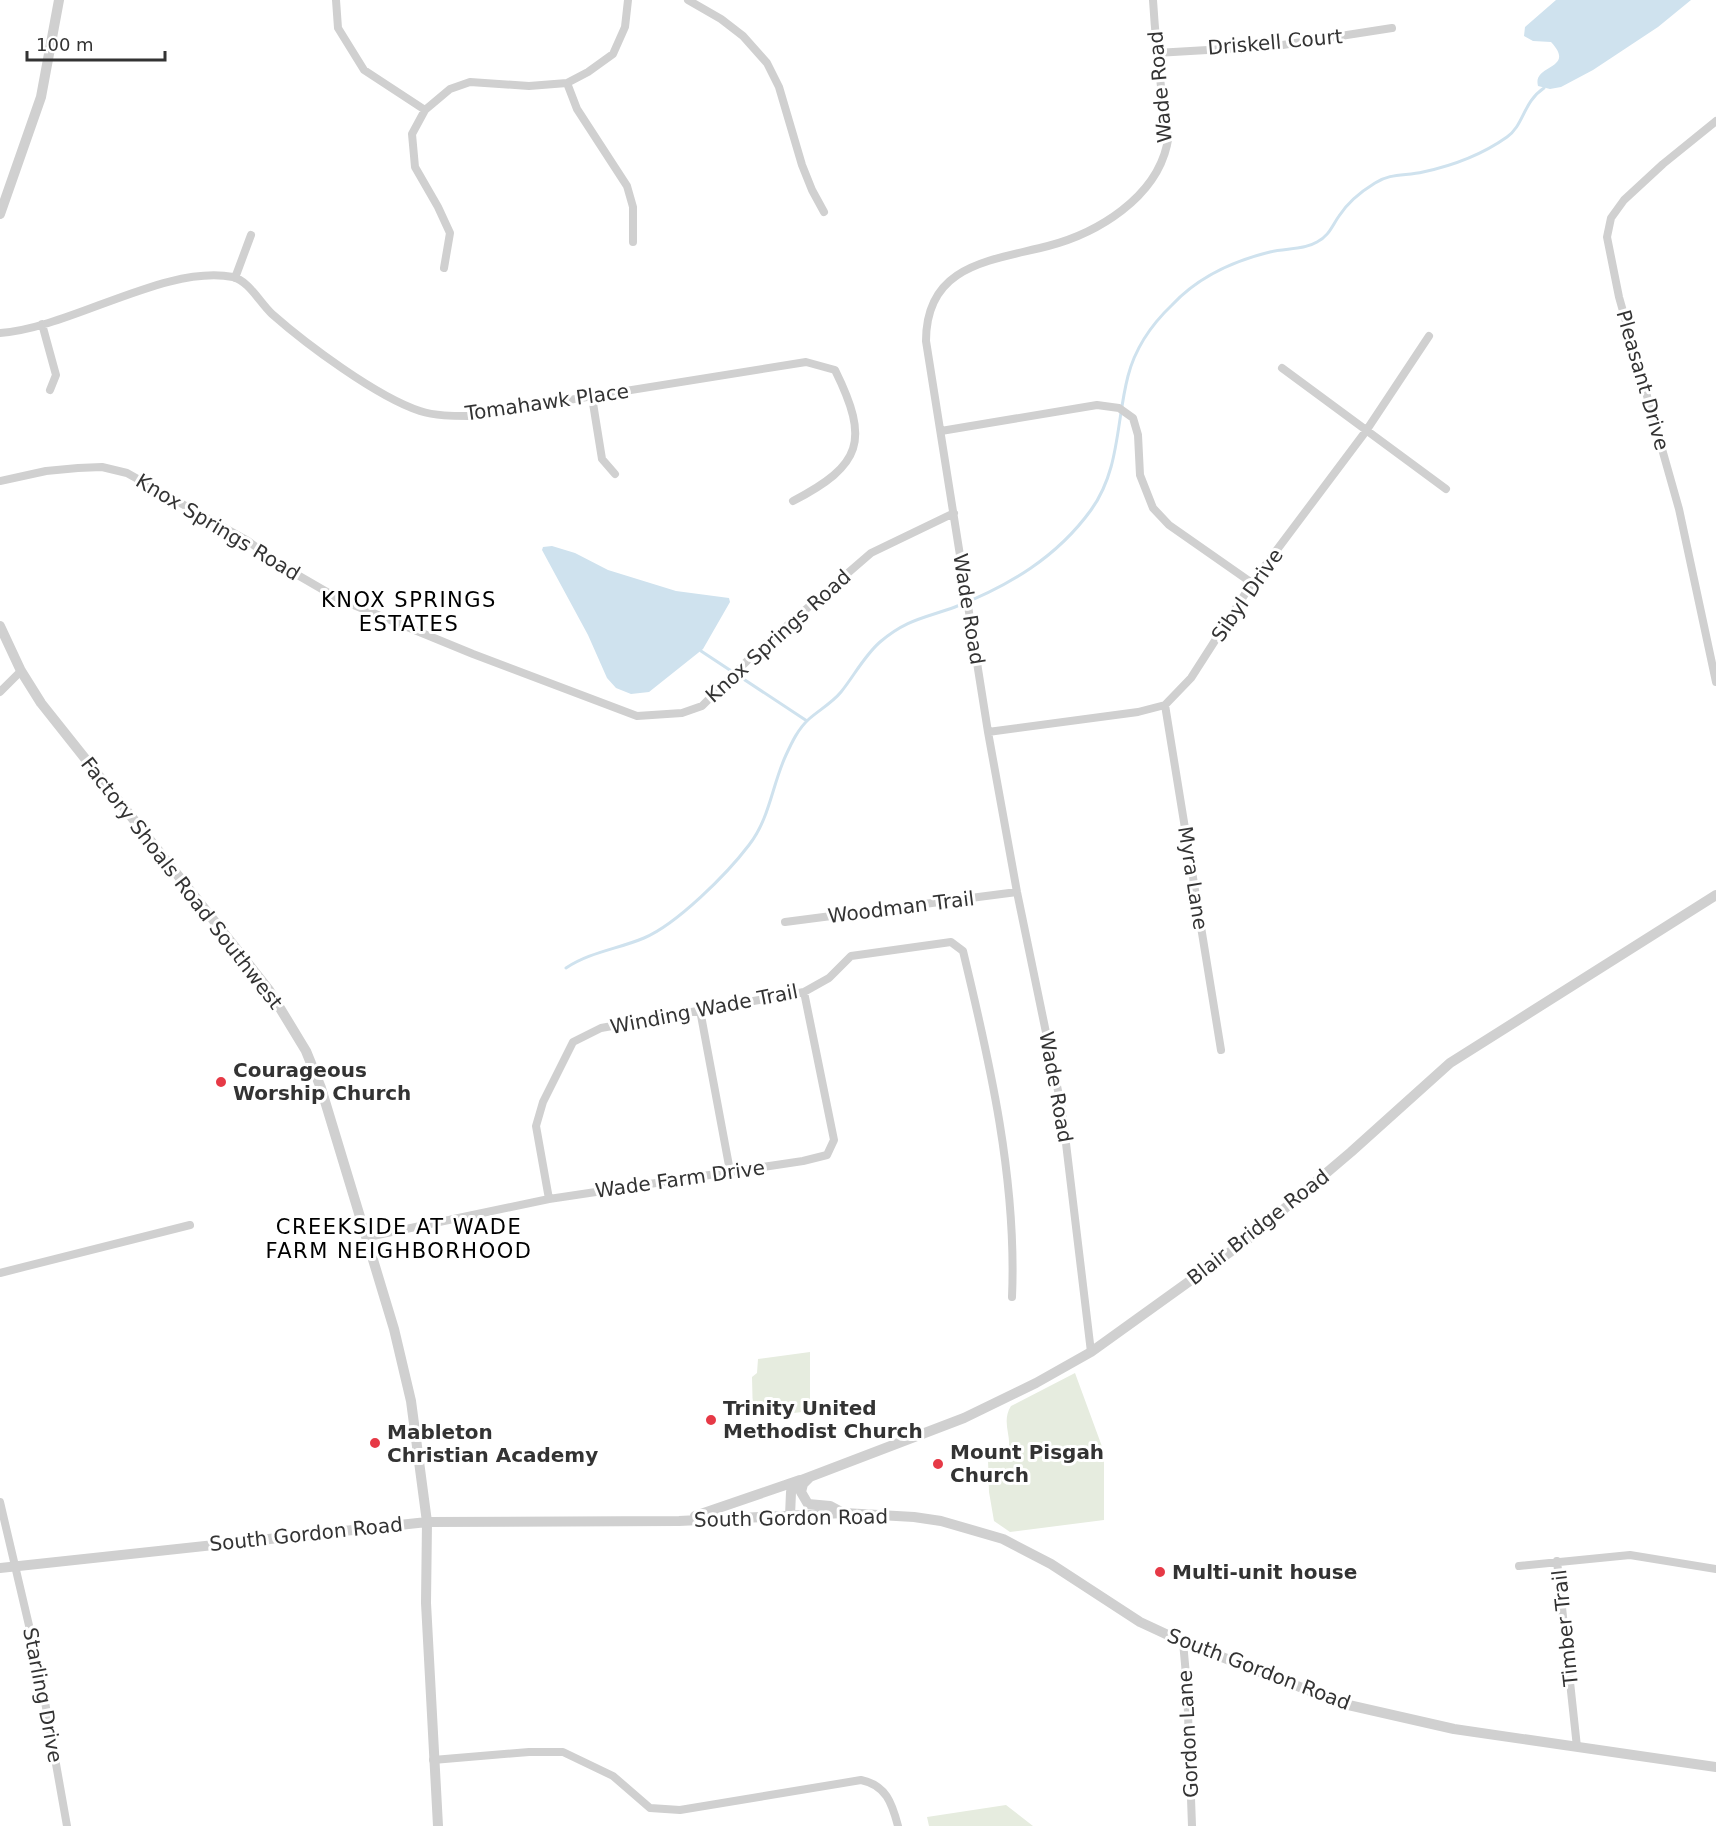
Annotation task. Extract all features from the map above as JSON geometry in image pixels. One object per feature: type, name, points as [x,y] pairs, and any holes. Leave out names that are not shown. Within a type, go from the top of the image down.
[{"type":"street","points":[[0,214],[41,97],[59,0]]},
{"type":"street","points":[[336,0],[338,28],[364,70],[425,110]]},
{"type":"street","points":[[444,268],[450,233],[438,207],[414,167],[412,134],[425,110],[450,89],[470,82],[529,86],[567,83],[613,54],[625,27],[628,0]]},
{"type":"street","points":[[688,0],[721,19],[743,36],[767,63],[779,87],[802,165],[824,212]]},
{"type":"street","name":"Wade Road","points":[[1091,1352],[1063,1119],[1017,892],[988,732],[926,341],[926,324],[930,307],[945,285],[963,271],[981,262],[1076,236],[1099,225],[1131,203],[1160,168],[1168,142],[1156,53],[1153,0]]},
{"type":"street","name":"Driskell Court","points":[[1156,53],[1276,46],[1392,28]]},
{"type":"street","points":[[567,83],[577,109],[627,186],[633,207],[633,242]]},
{"type":"street","name":"Pleasant Drive","points":[[1716,121],[1663,164],[1624,200],[1611,218],[1607,237],[1619,297],[1678,509],[1716,682]]},
{"type":"street","points":[[0,333],[42,324],[198,275],[235,278],[251,235]]},
{"type":"street","name":"Tomahawk Place","points":[[235,278],[246,285],[267,309],[300,339],[376,389],[420,411],[469,416],[794,362],[806,362],[835,369],[851,408],[854,433],[852,454],[840,473],[793,501]]},
{"type":"street","points":[[42,324],[56,375],[50,390]]},
{"type":"street","name":"Sibyl Drive","points":[[1165,705],[1191,678],[1252,583],[1366,431],[1429,336]]},
{"type":"street","points":[[1282,368],[1446,489]]},
{"type":"street","points":[[592,397],[602,459],[615,474]]},
{"type":"street","points":[[941,431],[1096,405],[1119,408],[1132,418],[1138,435],[1140,475],[1153,508],[1168,525],[1252,583]]},
{"type":"street","name":"Knox Springs Road","points":[[0,481],[46,471],[78,468],[102,467],[127,473],[248,541],[282,566],[339,599],[473,654],[637,716],[682,713],[702,706],[753,655],[871,553],[954,513]]},
{"type":"street","name":"Factory Shoals Road Southwest","points":[[0,626],[21,671],[41,703],[243,955],[288,1017],[321,1088],[368,1238],[394,1329],[411,1401],[427,1522],[426,1603],[438,1826]]},
{"type":"street","points":[[0,692],[21,671]]},
{"type":"street","points":[[988,732],[1138,712],[1165,705]]},
{"type":"street","name":"Myra Lane","points":[[1165,705],[1221,1050]]},
{"type":"street","name":"Woodman Trail","points":[[785,922],[1017,892]]},
{"type":"street","name":"Blair Bridge Road","points":[[790,1516],[794,1485],[964,1418],[1091,1352],[1251,1236],[1351,1152],[1450,1063],[1716,895]]},
{"type":"street","name":"Winding Wade Trail","points":[[549,1199],[536,1126],[543,1102],[573,1042],[601,1028],[804,992],[829,978],[851,956],[951,942],[963,951],[1003,1141],[1014,1266],[1012,1297]]},
{"type":"street","name":"Wade Farm Drive","points":[[368,1238],[549,1199],[827,1155],[834,1140],[804,992]]},
{"type":"street","points":[[700,1010],[730,1171]]},
{"type":"street","points":[[0,1272],[190,1225]]},
{"type":"street","points":[[812,1476],[803,1484],[801,1497],[808,1504],[830,1506],[844,1513]]},
{"type":"street","points":[[679,1521],[812,1476]]},
{"type":"street","name":"Starling Drive","points":[[0,1502],[17,1565],[39,1668],[67,1826]]},
{"type":"street","name":"South Gordon Road","points":[[0,1568],[427,1522],[679,1521],[880,1513],[941,1521],[1003,1539],[1051,1564],[1140,1622],[1183,1642],[1344,1704],[1454,1729],[1716,1767]]},
{"type":"street","name":"Timber Trail","points":[[1577,1747],[1557,1561],[1630,1555],[1716,1569]]},
{"type":"street","points":[[1519,1566],[1557,1561]]},
{"type":"street","name":"Gordon Lane","points":[[1183,1642],[1192,1826]]},
{"type":"street","points":[[433,1760],[529,1752],[563,1752],[613,1776],[650,1808],[663,1810],[680,1810],[861,1780],[874,1783],[892,1801],[898,1826]]},
{"type":"shaded area","points":[[810,1352],[810,1411],[753,1418],[752,1377],[757,1373],[758,1359]]},
{"type":"shaded area","points":[[1075,1373],[1104,1452],[1104,1520],[1010,1532],[994,1521],[989,1492],[988,1460],[1000,1457],[1009,1446],[1007,1415],[1011,1406]]},
{"type":"shaded area","points":[[1006,1805],[1033,1826],[929,1826],[927,1817]]},
{"type":"water","points":[[1556,0],[1691,0],[1658,27],[1593,70],[1561,87],[1550,89],[1538,86],[1538,79],[1557,62],[1558,51],[1551,42],[1533,41],[1524,36],[1525,27]]},
{"type":"water","points":[[552,546],[575,553],[608,570],[676,591],[729,598],[730,602],[703,649],[649,692],[631,694],[616,688],[607,678],[588,635],[542,550],[543,547]]},
{"type":"waterway","points":[[566,968],[594,954],[634,942],[657,931],[686,910],[715,883],[740,857],[756,835],[766,813],[781,766],[798,731],[837,696],[880,642],[899,628],[975,599],[1013,579],[1047,556],[1078,527],[1091,510],[1107,479],[1116,445],[1124,393],[1135,356],[1151,329],[1182,295],[1205,278],[1230,265],[1270,252],[1306,246],[1321,240],[1351,202],[1381,180],[1445,166],[1466,159],[1498,143],[1513,132],[1532,100],[1544,88]]},
{"type":"waterway","points":[[701,651],[807,721]]},
{"type":"place","name":"Courageous Worship Church","points":[[221,1082]]},
{"type":"place","name":"Trinity United Methodist Church","points":[[711,1420]]},
{"type":"place","name":"Mableton Christian Academy","points":[[375,1443]]},
{"type":"place","name":"Mount Pisgah Church","points":[[938,1464]]},
{"type":"place","name":"Multi-unit house","points":[[1160,1572]]},
{"type":"district","name":"KNOX SPRINGS ESTATES","points":[[409,612]]},
{"type":"district","name":"CREEKSIDE AT WADE FARM NEIGHBORHOOD","points":[[399,1239]]}]
